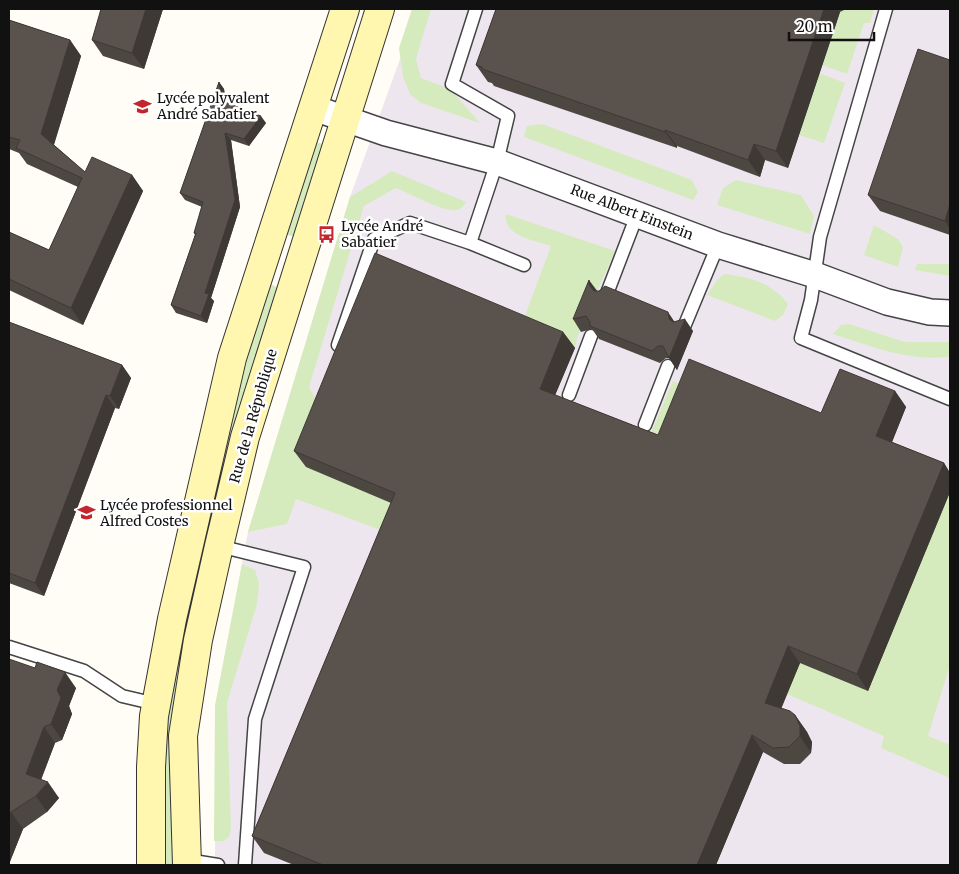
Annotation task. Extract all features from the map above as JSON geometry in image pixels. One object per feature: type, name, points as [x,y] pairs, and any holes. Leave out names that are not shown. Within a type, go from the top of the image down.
[{"type":"main road","points":[[151,865],[151,767],[156,704],[172,619],[232,358],[345,9]]},
{"type":"main road","name":"Rue de la République","points":[[187,863],[183,736],[198,640],[219,546],[245,437],[380,9]]},
{"type":"street","name":"Rue Albert Einstein","points":[[314,108],[344,120],[497,162],[718,245],[815,275],[896,304],[930,312],[950,314]]},
{"type":"lane","points":[[470,243],[497,162],[508,116],[452,84],[476,9]]},
{"type":"lane","points":[[886,9],[820,237],[815,275],[801,338],[950,398]]},
{"type":"lane","points":[[606,296],[637,214]]},
{"type":"lane","points":[[335,357],[374,239],[410,223],[470,243],[524,265]]},
{"type":"lane","points":[[684,327],[718,245]]},
{"type":"lane","points":[[569,395],[591,336]]},
{"type":"lane","points":[[645,425],[668,366]]},
{"type":"lane","points":[[219,546],[304,567],[254,719],[245,865]]},
{"type":"lane","points":[[9,647],[84,671],[122,696],[156,704]]},
{"type":"lane","points":[[187,863],[218,865]]},
{"type":"shaded area","points":[[415,9],[950,9],[950,865],[215,865],[215,706],[248,532],[350,197],[400,59]]},
{"type":"green space","points":[[412,9],[431,9],[416,59],[421,78],[450,89],[480,123],[421,103],[410,94],[403,77],[399,48]]},
{"type":"green space","points":[[841,9],[874,9],[870,23],[864,23],[847,74],[822,65]]},
{"type":"green space","points":[[819,73],[845,83],[824,143],[799,135]]},
{"type":"green space","points":[[542,124],[692,180],[698,192],[693,200],[524,137],[527,126]]},
{"type":"green space","points":[[316,142],[323,144],[295,237],[284,234]]},
{"type":"green space","points":[[392,171],[466,202],[463,207],[457,210],[444,209],[396,188],[364,206],[309,387],[326,417],[587,584],[673,381],[950,489],[950,665],[928,736],[950,745],[950,778],[881,748],[884,736],[518,583],[296,499],[287,524],[248,532],[350,197]]},
{"type":"green space","points":[[736,180],[801,195],[814,216],[810,234],[717,205],[723,188]]},
{"type":"green space","points":[[506,214],[615,251],[578,335],[575,348],[521,326],[551,246],[528,239],[514,232],[506,221]]},
{"type":"green space","points":[[874,225],[898,239],[903,247],[898,267],[864,255]]},
{"type":"green space","points":[[917,264],[950,264],[950,276],[915,270]]},
{"type":"green space","points":[[724,274],[751,279],[768,286],[788,304],[783,315],[775,321],[707,295],[717,280]]},
{"type":"green space","points":[[270,284],[279,288],[245,391],[211,528],[171,763],[173,865],[162,865],[166,701],[239,380]]},
{"type":"green space","points":[[849,324],[905,342],[950,342],[950,357],[934,358],[905,355],[833,334],[841,325]]},
{"type":"green space","points":[[242,564],[255,570],[259,584],[257,604],[227,703],[231,830],[229,837],[224,841],[214,841],[215,706]]},
{"type":"building","points":[[101,9],[146,9],[132,53],[92,40]]},
{"type":"building","points":[[496,9],[824,9],[776,151],[754,144],[748,160],[665,130],[665,132],[482,69],[482,67],[476,65]]},
{"type":"building","points":[[9,20],[70,40],[41,134],[85,172],[92,157],[132,175],[71,308],[9,279],[9,232],[49,250],[82,178],[16,148],[20,140],[9,137]]},
{"type":"building","points":[[918,49],[950,60],[950,204],[945,221],[868,195]]},
{"type":"building","points":[[219,82],[222,101],[261,116],[244,139],[225,133],[235,200],[205,293],[209,294],[201,316],[171,305],[196,233],[194,233],[203,202],[180,193]]},
{"type":"building","points":[[375,253],[563,332],[540,389],[658,435],[689,359],[821,413],[840,369],[895,391],[876,436],[944,463],[857,674],[788,646],[765,703],[790,711],[795,715],[800,726],[800,736],[789,747],[773,748],[752,735],[697,865],[323,865],[252,836],[395,493],[294,451]]},
{"type":"building","points":[[589,280],[589,285],[594,291],[599,291],[605,286],[668,312],[669,319],[673,322],[685,319],[669,358],[663,346],[658,346],[652,351],[590,326],[586,316],[573,319]]},
{"type":"building","points":[[9,322],[122,365],[110,396],[106,395],[35,583],[9,573]]},
{"type":"building","points":[[9,659],[35,668],[37,662],[65,672],[57,690],[61,698],[51,724],[44,727],[26,774],[48,782],[36,796],[11,812],[9,819]]},
{"type":"place","name":"Lycée polyvalent André Sabatier","points":[[143,106]]},
{"type":"place","name":"Lycée André Sabatier","points":[[327,234]]},
{"type":"place","name":"Lycée professionnel Alfred Costes","points":[[86,513]]}]
